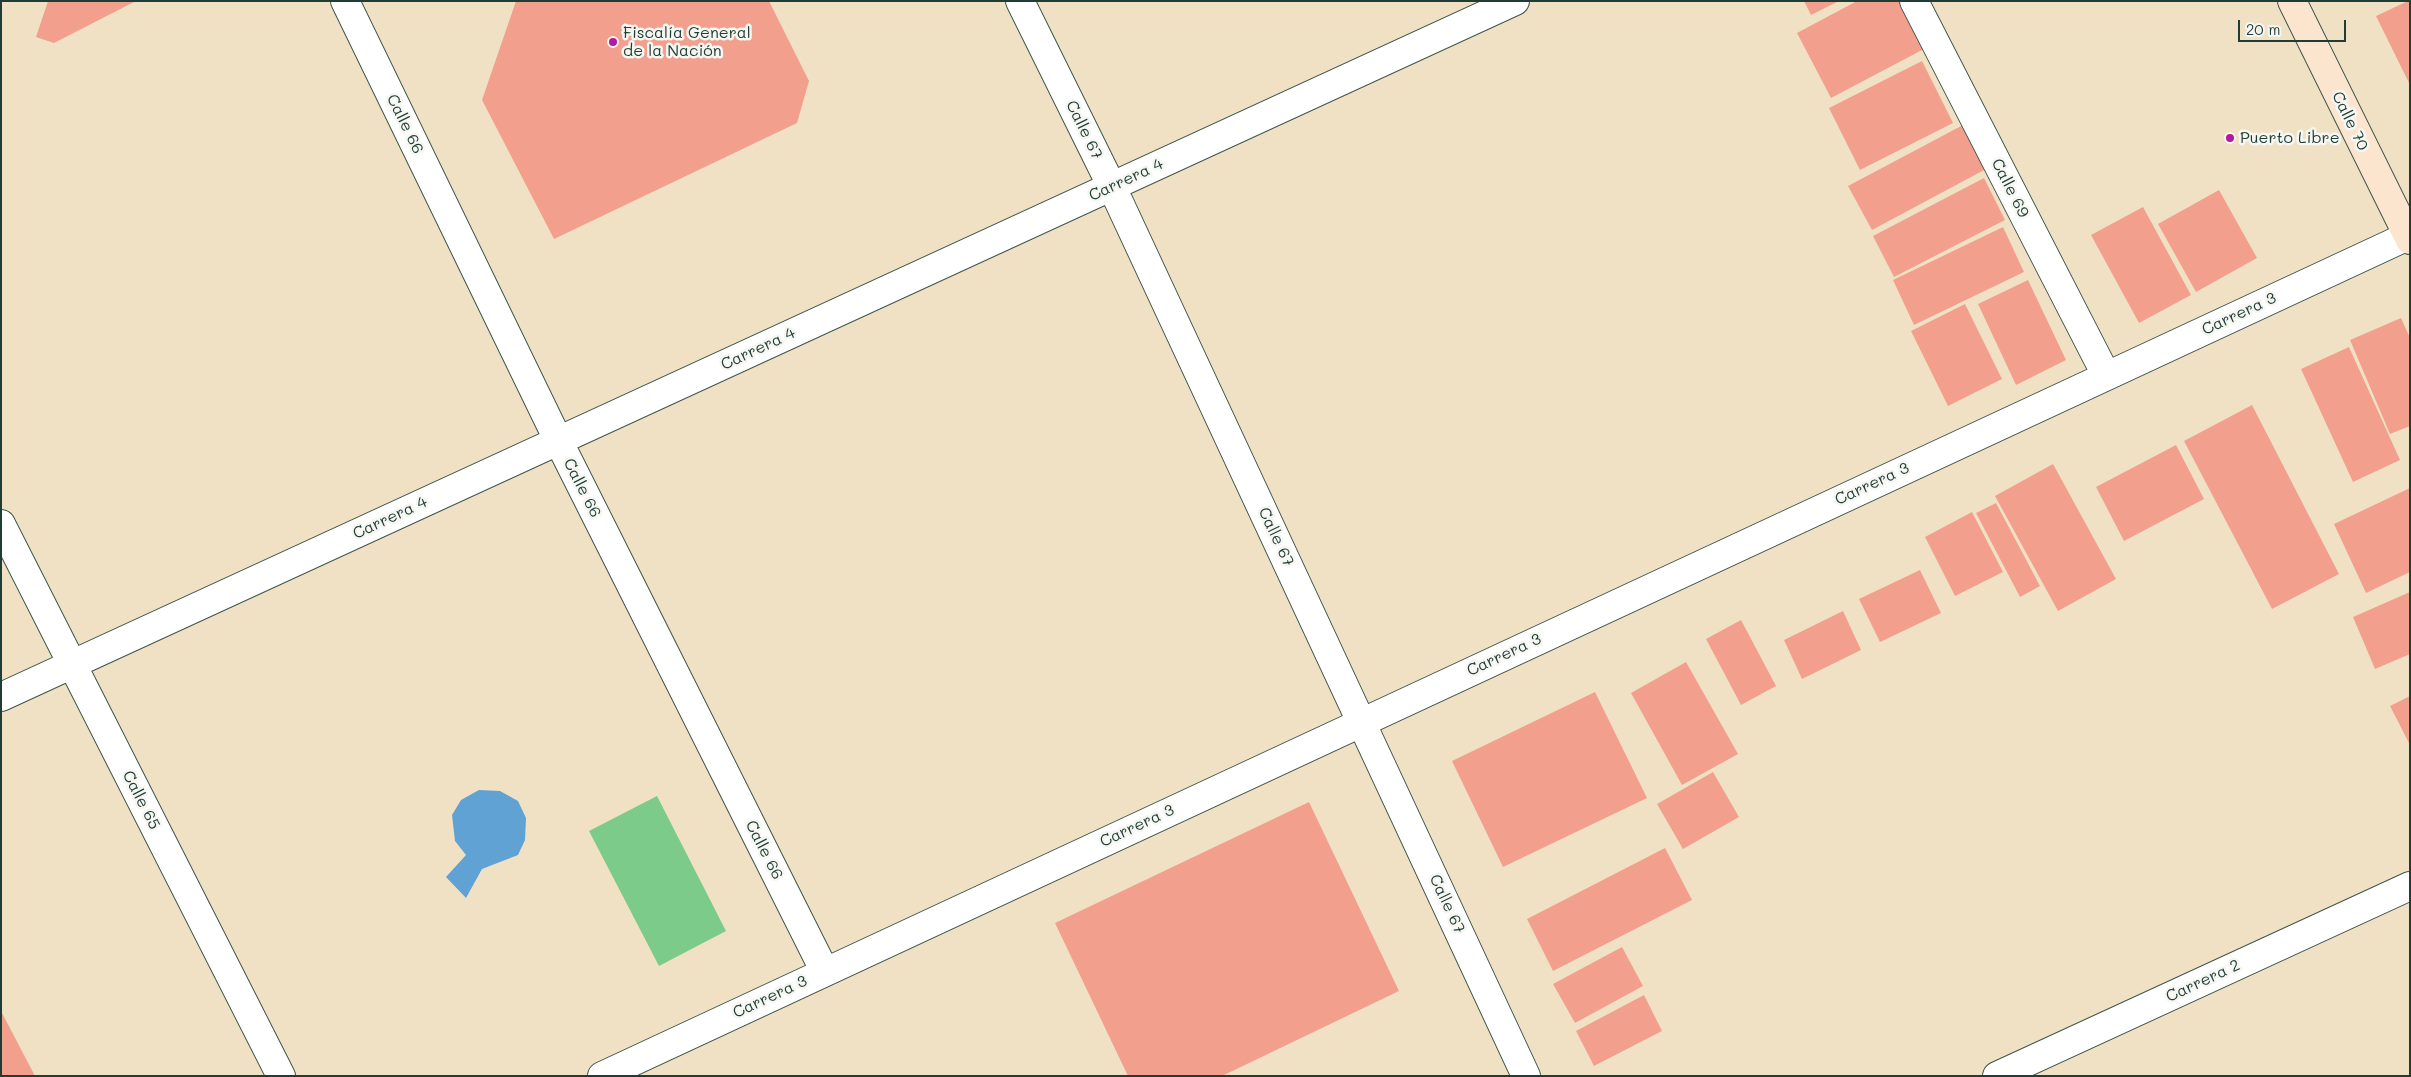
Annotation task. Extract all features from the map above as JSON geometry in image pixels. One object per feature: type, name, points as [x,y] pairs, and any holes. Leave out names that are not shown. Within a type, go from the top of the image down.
[{"type":"main road","name":"Calle 70","points":[[2292,1],[2409,235]]},
{"type":"street","name":"Calle 66","points":[[346,1],[558,440],[825,972]]},
{"type":"street","name":"Calle 67","points":[[1020,1],[1112,186],[1526,1076]]},
{"type":"street","name":"Carrera 4","points":[[1,696],[1112,186],[1485,8],[1515,1]]},
{"type":"street","name":"Calle 69","points":[[1914,1],[2106,375]]},
{"type":"street","name":"Carrera 3","points":[[602,1076],[2409,235]]},
{"type":"street","name":"Calle 65","points":[[1,524],[281,1076]]},
{"type":"street","name":"Carrera 2","points":[[1997,1076],[2410,886]]},
{"type":"green space","points":[[657,796],[726,931],[659,966],[589,831]]},
{"type":"water","points":[[479,790],[500,791],[518,801],[526,818],[525,840],[518,855],[482,869],[466,898],[446,877],[466,855],[455,841],[452,815],[461,800]]},
{"type":"building","points":[[48,1],[136,1],[54,43],[36,37]]},
{"type":"building","points":[[516,1],[769,1],[809,81],[797,123],[554,239],[482,100]]},
{"type":"building","points":[[1804,1],[1839,1],[1811,15]]},
{"type":"building","points":[[1857,1],[1899,1],[1924,49],[1831,98],[1797,33]]},
{"type":"building","points":[[2410,1],[2410,85],[2376,16]]},
{"type":"building","points":[[1922,61],[1953,123],[1860,170],[1829,108]]},
{"type":"building","points":[[1963,125],[1986,169],[1872,230],[1848,186]]},
{"type":"building","points":[[1984,178],[2005,220],[1894,277],[1873,236]]},
{"type":"building","points":[[2219,190],[2257,258],[2196,292],[2158,224]]},
{"type":"building","points":[[2143,207],[2191,295],[2139,323],[2091,235]]},
{"type":"building","points":[[2003,227],[2024,272],[1914,325],[1893,280]]},
{"type":"building","points":[[2028,280],[2066,360],[2016,385],[1978,304]]},
{"type":"building","points":[[1965,304],[2002,379],[1948,406],[1911,331]]},
{"type":"building","points":[[2401,318],[2410,338],[2410,426],[2390,434],[2350,340]]},
{"type":"building","points":[[2349,347],[2400,460],[2353,482],[2301,369]]},
{"type":"building","points":[[2252,405],[2339,574],[2272,609],[2184,441]]},
{"type":"building","points":[[2176,445],[2204,499],[2124,541],[2096,487]]},
{"type":"building","points":[[2053,464],[2116,579],[2058,611],[1995,496]]},
{"type":"building","points":[[2410,488],[2410,572],[2366,593],[2334,524]]},
{"type":"building","points":[[1996,503],[2040,586],[2020,597],[1976,513]]},
{"type":"building","points":[[1972,512],[2003,572],[1955,596],[1925,537]]},
{"type":"building","points":[[1920,570],[1941,613],[1880,642],[1859,599]]},
{"type":"building","points":[[2410,592],[2410,654],[2375,669],[2353,617]]},
{"type":"building","points":[[1843,611],[1861,650],[1802,679],[1784,640]]},
{"type":"building","points":[[1741,620],[1776,686],[1741,705],[1706,639]]},
{"type":"building","points":[[1686,662],[1738,754],[1682,785],[1631,693]]},
{"type":"building","points":[[1595,692],[1647,798],[1503,867],[1452,761]]},
{"type":"building","points":[[2410,696],[2410,745],[2390,706]]},
{"type":"building","points":[[1713,772],[1739,817],[1683,849],[1657,804]]},
{"type":"building","points":[[1309,802],[1399,991],[1222,1076],[1128,1076],[1055,923]]},
{"type":"building","points":[[1665,848],[1692,900],[1553,971],[1527,919]]},
{"type":"building","points":[[1622,947],[1643,986],[1575,1023],[1553,984]]},
{"type":"building","points":[[1644,995],[1662,1031],[1594,1066],[1576,1031]]},
{"type":"building","points":[[1,1011],[35,1076],[1,1076]]},
{"type":"place","name":"Fiscalía General de la Nación","points":[[613,42]]},
{"type":"place","name":"Puerto Libre","points":[[2230,138]]}]
